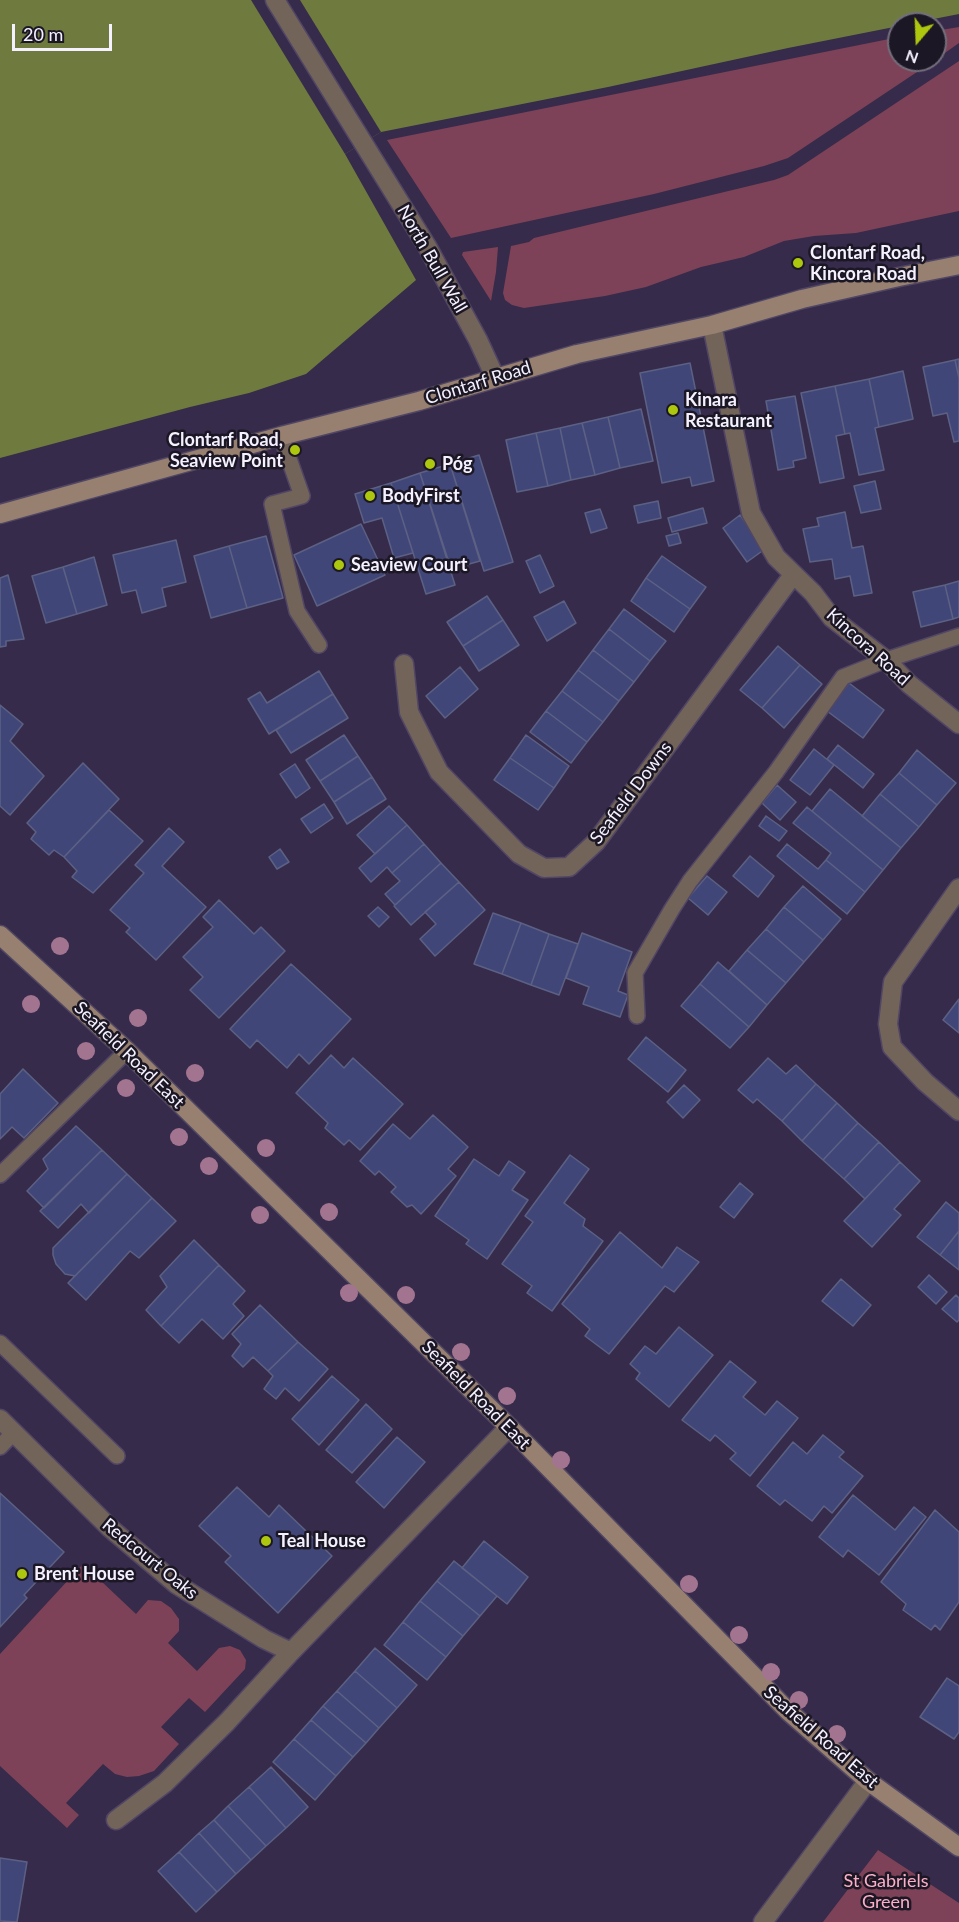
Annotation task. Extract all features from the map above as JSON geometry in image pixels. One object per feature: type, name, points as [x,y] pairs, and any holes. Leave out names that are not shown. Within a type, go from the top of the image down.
[{"type":"street","name":"North Bull Wall","points":[[275,0],[428,248],[478,340],[495,377]]},
{"type":"street","name":"Clontarf Road","points":[[0,514],[281,436],[419,401],[577,354],[712,325],[802,299],[959,265]]},
{"type":"street","name":"Kincora Road","points":[[712,325],[751,513],[776,557],[813,593],[832,618],[886,660],[909,684],[959,724]]},
{"type":"street","name":"Seafield Downs","points":[[404,664],[409,712],[439,772],[519,854],[544,868],[569,867],[596,842],[793,575]]},
{"type":"street","points":[[959,888],[893,982],[888,1024],[892,1047],[925,1083],[959,1111]]},
{"type":"street","name":"Seafield Road East","points":[[0,935],[126,1051],[509,1427],[788,1711],[868,1780],[959,1847]]},
{"type":"street","name":"Redcourt Oaks","points":[[0,1419],[110,1528],[176,1584],[264,1640],[291,1652]]},
{"type":"street","points":[[116,1820],[165,1783],[227,1722],[291,1652],[509,1427]]},
{"type":"street","points":[[763,1922],[868,1780]]},
{"type":"lane","points":[[281,436],[302,496],[272,504],[297,611],[319,645]]},
{"type":"lane","points":[[637,1016],[635,973],[690,881],[776,772],[843,677],[959,636]]},
{"type":"lane","points":[[0,1175],[126,1051]]},
{"type":"lane","points":[[0,1343],[117,1456]]},
{"type":"lane","points":[[0,1447],[14,1432]]},
{"type":"green space","points":[[959,27],[959,43],[947,52],[947,29]]},
{"type":"green space","points":[[887,39],[887,72],[917,72],[788,158],[654,194],[451,238],[387,140]]},
{"type":"green space","points":[[959,61],[959,211],[856,233],[784,241],[744,257],[701,267],[646,287],[605,296],[524,308],[512,305],[505,300],[503,293],[511,246],[529,242],[534,238],[788,175],[942,72],[947,72],[947,69]]},
{"type":"green space","points":[[498,247],[491,301],[462,255],[463,252]]},
{"type":"green space","points":[[83,1564],[136,1614],[148,1600],[161,1601],[171,1608],[179,1619],[179,1631],[168,1643],[197,1671],[219,1648],[230,1646],[240,1650],[246,1660],[245,1669],[205,1712],[189,1698],[161,1727],[179,1744],[154,1771],[127,1777],[115,1774],[103,1764],[66,1803],[79,1815],[67,1828],[0,1766],[0,1654]]},
{"type":"green space","name":"St Gabriels Green","points":[[878,1850],[959,1903],[959,1922],[823,1922]]},
{"type":"shaded area","points":[[0,0],[959,0],[959,14],[947,16],[947,12],[887,12],[887,28],[381,132],[345,154],[416,280],[306,374],[249,393],[0,458]]},
{"type":"pier","points":[[251,0],[300,0],[381,132],[345,154]]},
{"type":"building","points":[[959,359],[959,378],[955,360]]},
{"type":"building","points":[[955,360],[959,378],[959,441],[954,442],[947,413],[933,416],[923,367]]},
{"type":"building","name":"Kinara Restaurant","points":[[690,363],[714,481],[692,486],[690,477],[662,483],[640,373]]},
{"type":"building","points":[[903,371],[913,419],[879,427],[869,379]]},
{"type":"building","points":[[869,379],[879,427],[875,428],[884,470],[859,475],[850,433],[845,434],[835,386]]},
{"type":"building","points":[[835,386],[845,434],[836,436],[844,478],[820,483],[801,393]]},
{"type":"building","points":[[795,396],[806,458],[793,461],[794,467],[778,470],[766,401]]},
{"type":"building","points":[[641,409],[653,461],[620,468],[608,417]]},
{"type":"building","points":[[608,417],[620,468],[595,475],[582,423]]},
{"type":"building","points":[[582,423],[595,475],[571,480],[560,428]]},
{"type":"building","points":[[560,428],[571,480],[548,486],[536,433]]},
{"type":"building","points":[[536,433],[548,486],[517,492],[506,440]]},
{"type":"building","points":[[479,455],[513,562],[484,571],[450,464]]},
{"type":"building","points":[[450,464],[480,561],[451,569],[420,473]]},
{"type":"building","points":[[420,473],[455,585],[426,594],[391,483]]},
{"type":"building","points":[[875,481],[881,509],[861,513],[854,486]]},
{"type":"building","points":[[391,483],[413,553],[394,558],[382,518],[364,523],[355,494]]},
{"type":"building","points":[[658,501],[661,518],[638,523],[634,506]]},
{"type":"building","points":[[703,508],[707,523],[672,532],[668,518]]},
{"type":"building","points":[[600,509],[607,528],[591,533],[585,513]]},
{"type":"building","points":[[845,512],[852,548],[863,546],[872,593],[854,596],[850,576],[835,579],[832,559],[810,562],[803,529],[819,526],[817,518]]},
{"type":"building","points":[[740,515],[765,549],[747,562],[723,528]]},
{"type":"building","name":"Seaview Court","points":[[361,524],[385,575],[317,606],[294,555]]},
{"type":"building","points":[[678,533],[681,543],[669,546],[666,536]]},
{"type":"building","points":[[266,536],[283,598],[247,608],[229,546]]},
{"type":"building","points":[[176,540],[186,582],[162,588],[166,606],[142,613],[136,590],[122,593],[113,555]]},
{"type":"building","points":[[229,546],[247,608],[211,618],[194,556]]},
{"type":"building","points":[[540,555],[554,586],[540,593],[526,561]]},
{"type":"building","points":[[662,556],[706,587],[690,609],[646,578]]},
{"type":"building","points":[[94,557],[107,605],[77,614],[63,567]]},
{"type":"building","points":[[63,567],[77,614],[46,623],[32,576]]},
{"type":"building","points":[[8,575],[24,639],[6,641],[6,646],[0,647],[0,578]]},
{"type":"building","points":[[646,578],[690,609],[674,632],[631,601]]},
{"type":"building","points":[[959,581],[959,617],[953,619],[945,585]]},
{"type":"building","points":[[945,585],[953,619],[921,627],[913,592]]},
{"type":"building","points":[[487,596],[503,620],[463,646],[447,622]]},
{"type":"building","points":[[564,601],[576,623],[547,641],[534,617]]},
{"type":"building","points":[[624,609],[666,641],[650,661],[609,629]]},
{"type":"building","points":[[503,620],[519,645],[479,671],[463,646]]},
{"type":"building","points":[[609,629],[650,661],[634,682],[593,650]]},
{"type":"building","points":[[778,646],[800,665],[762,708],[740,690]]},
{"type":"building","points":[[593,650],[634,682],[619,701],[578,670]]},
{"type":"building","points":[[800,665],[822,684],[784,728],[762,708]]},
{"type":"building","points":[[460,667],[478,689],[445,718],[426,696]]},
{"type":"building","points":[[578,670],[619,701],[603,722],[562,691]]},
{"type":"building","points":[[319,671],[333,694],[269,734],[248,699],[260,692],[267,703]]},
{"type":"building","points":[[849,683],[884,710],[863,738],[827,711]]},
{"type":"building","points":[[562,691],[603,722],[587,742],[546,711]]},
{"type":"building","points":[[333,694],[348,718],[291,753],[276,730]]},
{"type":"building","points":[[0,705],[23,724],[10,741],[44,776],[10,815],[0,806]]},
{"type":"building","points":[[546,711],[587,742],[571,763],[530,732]]},
{"type":"building","points":[[344,735],[358,756],[320,781],[306,760]]},
{"type":"building","points":[[526,735],[569,766],[554,788],[510,758]]},
{"type":"building","points":[[838,745],[874,774],[863,788],[827,759]]},
{"type":"building","points":[[814,749],[834,765],[810,795],[790,780]]},
{"type":"building","points":[[917,750],[956,783],[937,805],[899,773]]},
{"type":"building","points":[[358,756],[372,777],[334,802],[320,781]]},
{"type":"building","points":[[510,758],[554,788],[538,810],[494,780]]},
{"type":"building","points":[[83,763],[119,799],[64,857],[54,850],[49,855],[31,839],[36,832],[27,823]]},
{"type":"building","points":[[295,764],[310,788],[296,798],[280,774]]},
{"type":"building","points":[[899,773],[937,805],[919,827],[880,794]]},
{"type":"building","points":[[372,777],[386,799],[347,824],[334,802]]},
{"type":"building","points":[[777,785],[796,802],[780,820],[762,803]]},
{"type":"building","points":[[830,789],[901,848],[883,870],[812,811]]},
{"type":"building","points":[[880,794],[919,827],[901,848],[862,816]]},
{"type":"building","points":[[324,804],[333,818],[311,833],[301,819]]},
{"type":"building","points":[[389,806],[407,825],[375,854],[357,835]]},
{"type":"building","points":[[807,807],[883,870],[865,892],[826,860],[831,853],[793,823]]},
{"type":"building","points":[[109,810],[143,841],[93,893],[72,877],[77,871],[64,857]]},
{"type":"building","points":[[766,816],[787,831],[779,841],[759,826]]},
{"type":"building","points":[[407,825],[424,844],[392,873],[387,867],[371,882],[359,868]]},
{"type":"building","points":[[169,828],[184,842],[162,866],[206,907],[156,960],[126,932],[130,928],[110,910],[144,873],[135,865]]},
{"type":"building","points":[[424,844],[441,863],[395,905],[385,894],[400,881],[392,873]]},
{"type":"building","points":[[787,844],[818,869],[826,860],[865,892],[847,914],[777,856]]},
{"type":"building","points":[[280,849],[289,862],[277,869],[269,857]]},
{"type":"building","points":[[750,856],[774,876],[758,897],[733,876]]},
{"type":"building","points":[[441,863],[459,882],[411,925],[394,906]]},
{"type":"building","points":[[707,876],[727,892],[708,915],[688,898]]},
{"type":"building","points":[[459,882],[485,910],[435,956],[420,939],[436,924],[425,912]]},
{"type":"building","points":[[803,886],[841,919],[823,940],[784,907]]},
{"type":"building","points":[[219,900],[254,934],[261,927],[285,951],[219,1018],[190,990],[203,977],[183,957],[213,927],[203,917]]},
{"type":"building","points":[[378,907],[389,917],[379,927],[368,916]]},
{"type":"building","points":[[784,907],[823,940],[804,962],[766,929]]},
{"type":"building","points":[[493,913],[521,923],[502,974],[474,964]]},
{"type":"building","points":[[521,923],[549,934],[531,985],[502,974]]},
{"type":"building","points":[[766,929],[804,962],[786,983],[747,950]]},
{"type":"building","points":[[582,933],[632,952],[618,991],[628,995],[620,1017],[583,1004],[589,987],[566,978]]},
{"type":"building","points":[[549,934],[578,944],[559,995],[531,985]]},
{"type":"building","points":[[747,950],[786,983],[767,1005],[729,971]]},
{"type":"building","points":[[718,962],[767,1005],[749,1027],[700,984]]},
{"type":"building","points":[[291,964],[351,1019],[309,1064],[299,1054],[287,1068],[257,1040],[250,1048],[230,1029]]},
{"type":"building","points":[[700,984],[749,1027],[730,1048],[681,1006]]},
{"type":"building","points":[[959,999],[959,1033],[943,1020]]},
{"type":"building","points":[[646,1037],[686,1070],[668,1092],[628,1059]]},
{"type":"building","points":[[331,1055],[344,1068],[353,1058],[403,1104],[360,1150],[349,1140],[344,1145],[325,1128],[328,1123],[296,1093]]},
{"type":"building","points":[[768,1058],[786,1074],[796,1065],[816,1084],[782,1121],[757,1099],[753,1103],[738,1090]]},
{"type":"building","points":[[23,1069],[58,1103],[24,1138],[12,1127],[0,1139],[0,1094]]},
{"type":"building","points":[[816,1084],[837,1103],[802,1141],[782,1121]]},
{"type":"building","points":[[684,1085],[700,1100],[683,1118],[667,1102]]},
{"type":"building","points":[[837,1103],[858,1123],[823,1160],[802,1141]]},
{"type":"building","points":[[433,1115],[468,1147],[448,1169],[456,1176],[421,1214],[412,1205],[407,1207],[391,1192],[396,1187],[379,1171],[375,1175],[360,1161],[393,1124],[410,1139]]},
{"type":"building","points":[[858,1123],[879,1142],[844,1179],[823,1160]]},
{"type":"building","points":[[76,1126],[102,1150],[44,1208],[27,1191],[48,1169],[43,1159]]},
{"type":"building","points":[[879,1142],[900,1162],[865,1199],[844,1179]]},
{"type":"building","points":[[102,1150],[127,1174],[89,1213],[81,1204],[58,1228],[40,1211]]},
{"type":"building","points":[[570,1155],[589,1169],[564,1203],[585,1219],[583,1226],[603,1241],[552,1311],[527,1293],[532,1286],[502,1264],[533,1222],[525,1216]]},
{"type":"building","points":[[474,1159],[499,1176],[509,1161],[525,1172],[512,1190],[528,1200],[487,1259],[466,1244],[469,1240],[435,1216]]},
{"type":"building","points":[[900,1162],[920,1181],[894,1209],[901,1215],[872,1247],[844,1221]]},
{"type":"building","points":[[127,1174],[152,1198],[75,1276],[65,1274],[56,1264],[53,1248]]},
{"type":"building","points":[[740,1183],[753,1194],[734,1218],[720,1207]]},
{"type":"building","points":[[152,1198],[176,1221],[139,1258],[130,1251],[86,1300],[68,1283]]},
{"type":"building","points":[[946,1202],[959,1213],[959,1231],[940,1255],[917,1237]]},
{"type":"building","points":[[959,1231],[959,1270],[940,1255]]},
{"type":"building","points":[[620,1232],[662,1268],[677,1247],[699,1262],[674,1292],[665,1286],[609,1354],[585,1336],[590,1329],[562,1304]]},
{"type":"building","points":[[194,1240],[219,1265],[161,1326],[146,1310],[167,1287],[160,1276]]},
{"type":"building","points":[[219,1265],[245,1291],[233,1304],[244,1316],[223,1339],[202,1319],[179,1343],[161,1326]]},
{"type":"building","points":[[929,1275],[947,1292],[936,1304],[918,1287]]},
{"type":"building","points":[[841,1279],[871,1305],[853,1326],[822,1301]]},
{"type":"building","points":[[956,1295],[959,1298],[959,1320],[957,1322],[942,1309]]},
{"type":"building","points":[[260,1305],[298,1342],[268,1371],[253,1357],[243,1367],[232,1356],[241,1344],[232,1334]]},
{"type":"building","points":[[679,1327],[713,1355],[669,1407],[636,1379],[640,1373],[630,1364],[645,1346],[656,1354]]},
{"type":"building","points":[[298,1342],[328,1369],[299,1401],[285,1388],[276,1399],[264,1389],[273,1376],[268,1371]]},
{"type":"building","points":[[730,1361],[756,1382],[743,1397],[765,1415],[777,1401],[798,1418],[750,1476],[730,1459],[736,1453],[715,1435],[710,1441],[682,1420]]},
{"type":"building","points":[[332,1376],[359,1400],[319,1445],[292,1419]]},
{"type":"building","points":[[366,1404],[392,1429],[352,1473],[326,1450]]},
{"type":"building","points":[[823,1435],[844,1452],[839,1457],[863,1476],[832,1513],[824,1506],[812,1521],[785,1500],[780,1505],[757,1486],[793,1442],[807,1454]]},
{"type":"building","points":[[397,1437],[425,1462],[384,1508],[356,1482]]},
{"type":"building","name":"Teal House","points":[[237,1487],[269,1517],[279,1505],[332,1556],[278,1613],[225,1562],[231,1556],[199,1526]]},
{"type":"building","name":"Brent House","points":[[0,1493],[64,1552],[24,1595],[27,1598],[0,1627]]},
{"type":"building","points":[[853,1495],[895,1530],[914,1507],[926,1517],[879,1575],[848,1550],[843,1557],[819,1537]]},
{"type":"building","points":[[935,1510],[959,1532],[959,1602],[940,1630],[935,1625],[931,1630],[903,1610],[906,1604],[881,1582]]},
{"type":"building","points":[[484,1541],[528,1577],[507,1604],[462,1568]]},
{"type":"building","points":[[454,1561],[497,1596],[480,1616],[437,1581]]},
{"type":"building","points":[[437,1581],[480,1616],[463,1636],[420,1601]]},
{"type":"building","points":[[420,1601],[463,1636],[446,1657],[403,1622]]},
{"type":"building","points":[[403,1622],[446,1657],[427,1680],[384,1645]]},
{"type":"building","points":[[375,1648],[417,1685],[397,1708],[355,1671]]},
{"type":"building","points":[[355,1671],[397,1708],[379,1728],[337,1691]]},
{"type":"building","points":[[947,1678],[959,1686],[959,1732],[954,1739],[920,1717]]},
{"type":"building","points":[[337,1691],[379,1728],[366,1743],[323,1706]]},
{"type":"building","points":[[323,1706],[366,1743],[353,1757],[311,1720]]},
{"type":"building","points":[[311,1720],[353,1757],[336,1776],[294,1739]]},
{"type":"building","points":[[294,1739],[336,1776],[315,1800],[273,1762]]},
{"type":"building","points":[[271,1767],[308,1807],[286,1828],[249,1787]]},
{"type":"building","points":[[249,1787],[286,1828],[266,1846],[228,1806]]},
{"type":"building","points":[[228,1806],[266,1846],[251,1860],[214,1820]]},
{"type":"building","points":[[214,1820],[251,1860],[236,1874],[199,1833]]},
{"type":"building","points":[[199,1833],[236,1874],[217,1892],[179,1852]]},
{"type":"building","points":[[179,1852],[217,1892],[196,1912],[158,1871]]},
{"type":"building","points":[[0,1858],[27,1862],[17,1922],[0,1921]]},
{"type":"place","name":"Clontarf Road, Kincora Road","points":[[798,263]]},
{"type":"place","name":"Kinara Restaurant","points":[[673,410]]},
{"type":"place","name":"Clontarf Road, Seaview Point","points":[[295,450]]},
{"type":"place","name":"Póg","points":[[430,464]]},
{"type":"place","name":"BodyFirst","points":[[370,496]]},
{"type":"place","name":"Seaview Court","points":[[339,565]]},
{"type":"place","name":"Teal House","points":[[266,1541]]},
{"type":"place","name":"Brent House","points":[[22,1574]]}]
